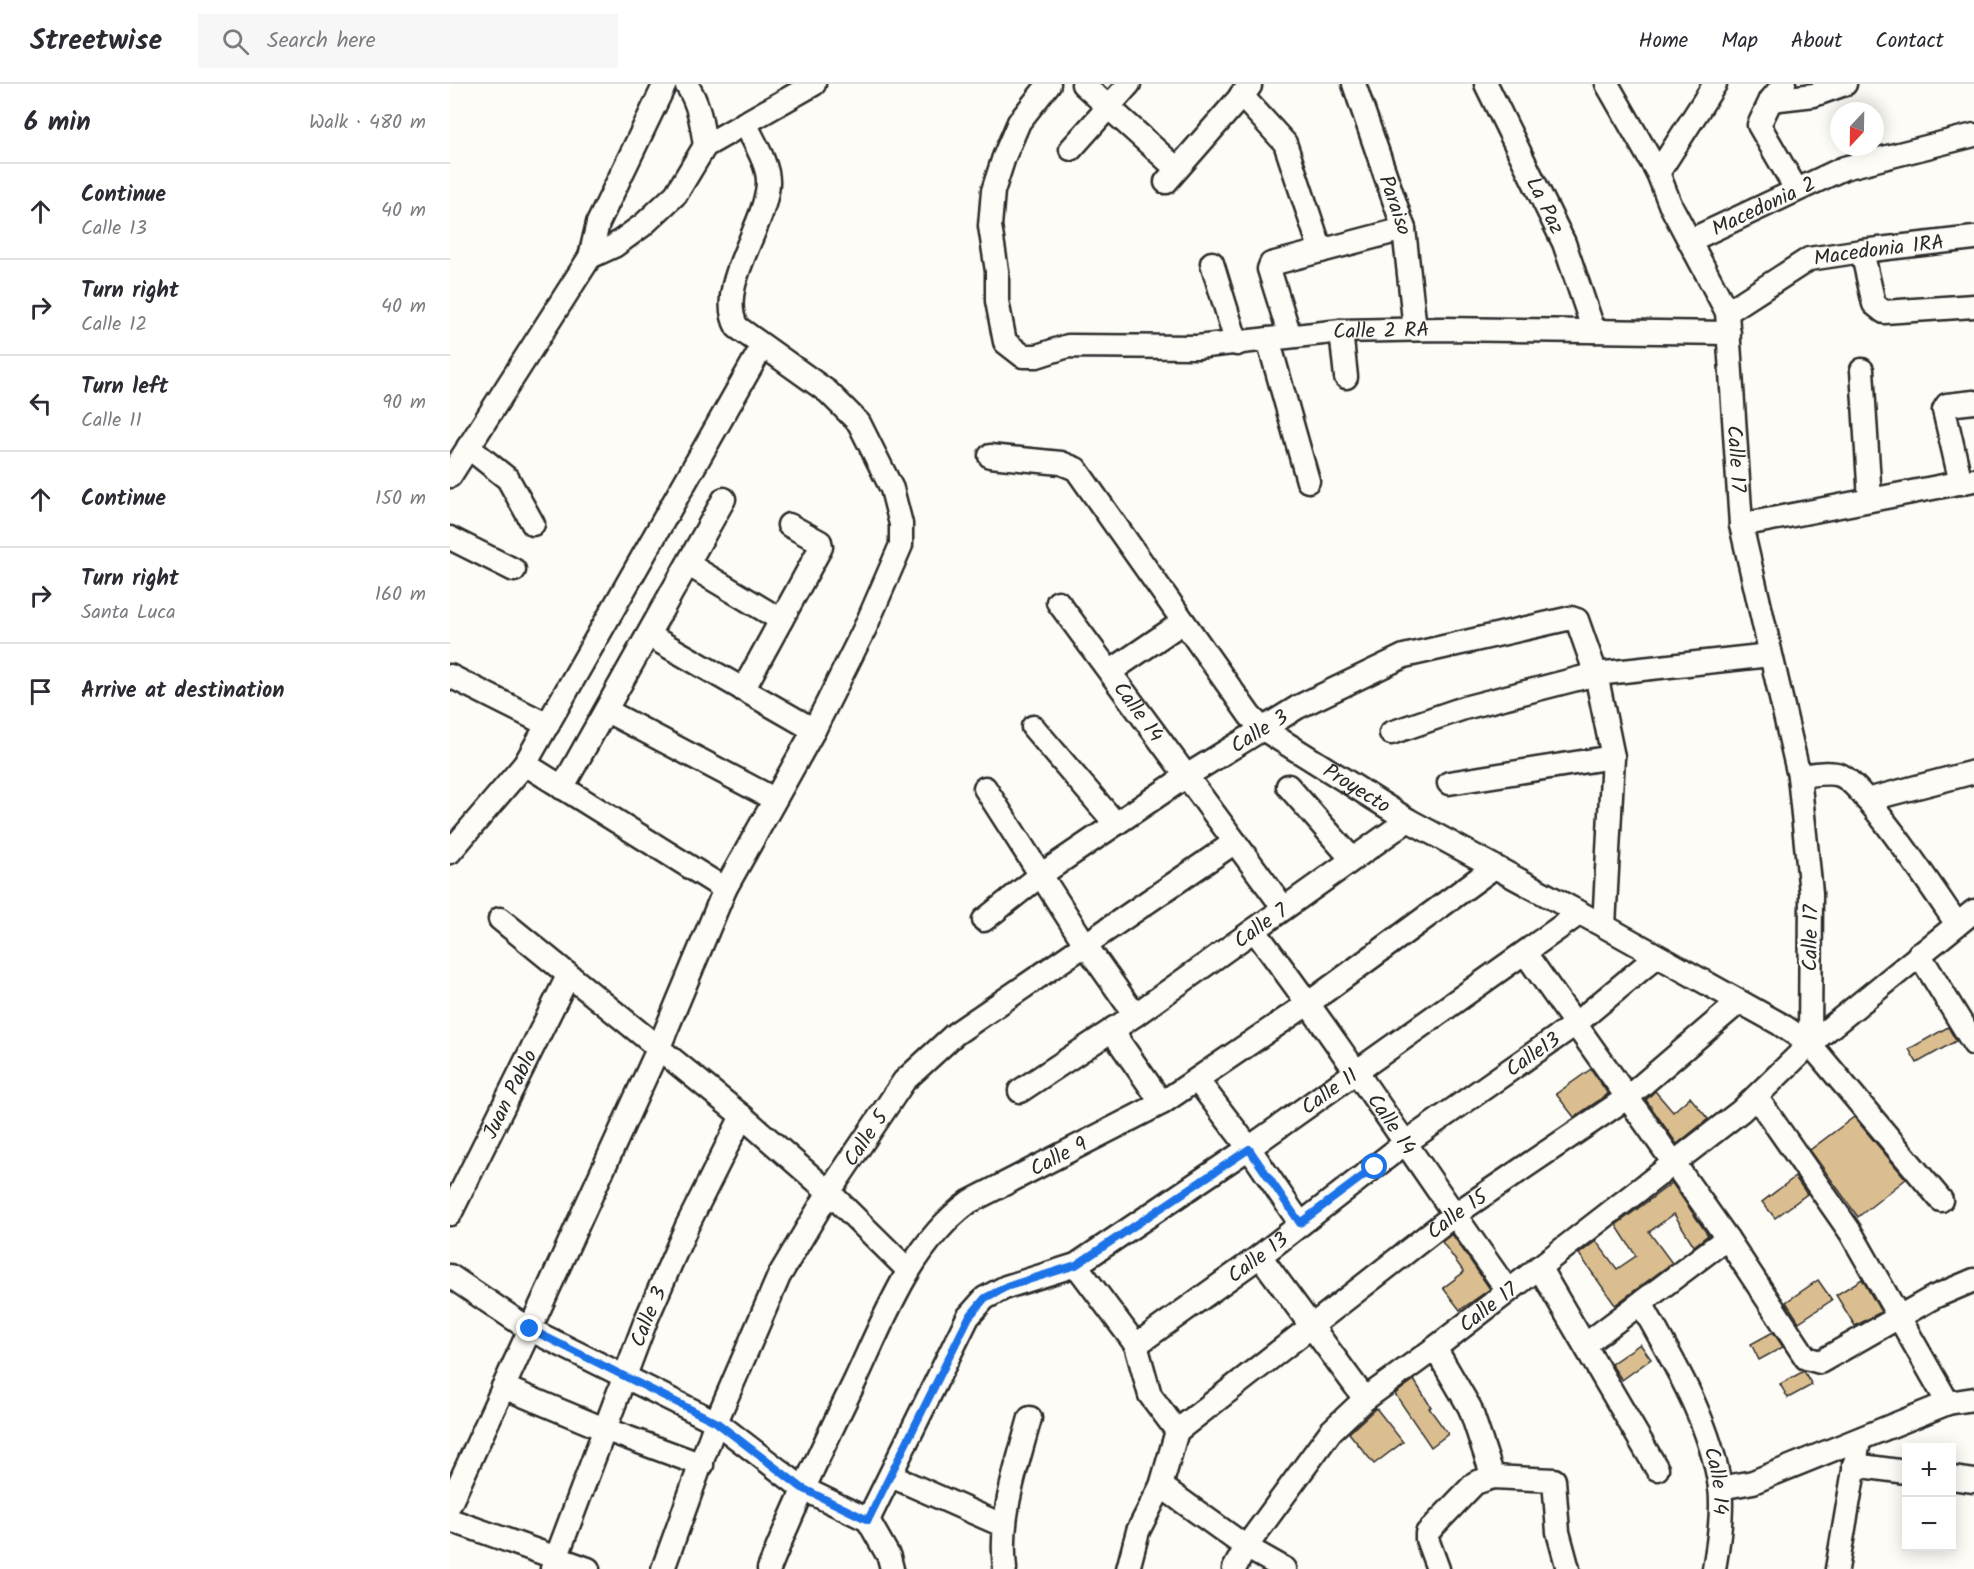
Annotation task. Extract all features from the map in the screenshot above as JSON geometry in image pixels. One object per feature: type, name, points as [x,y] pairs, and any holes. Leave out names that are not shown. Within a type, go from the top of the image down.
[{"type":"street","points":[[450,476],[590,257],[598,223],[665,84]]},
{"type":"street","points":[[686,84],[694,94],[701,116],[705,146]]},
{"type":"street","name":"Calle 2 RA","points":[[1049,84],[1019,122],[993,191],[990,226],[998,271],[997,301],[1005,342],[1023,356],[1037,356],[1077,346],[1197,347],[1341,331],[1415,329],[1594,331],[1728,322]]},
{"type":"street","points":[[1083,84],[1171,175],[1247,90],[1285,144],[1321,251]]},
{"type":"street","points":[[1071,149],[1129,84]]},
{"type":"street","name":"Paraiso","points":[[1354,84],[1404,229],[1415,329]]},
{"type":"street","name":"La Paz","points":[[1486,84],[1564,243],[1594,331]]},
{"type":"street","name":"Calle 17","points":[[1234,1569],[1246,1547],[1331,1431],[1365,1399],[1675,1164],[1757,1098],[1809,1044],[1811,893],[1799,776],[1741,525],[1728,322],[1691,240],[1670,204],[1658,173],[1607,84]]},
{"type":"street","points":[[1658,173],[1715,84]]},
{"type":"street","points":[[1796,189],[1759,125],[1777,92],[1815,95],[1845,84]]},
{"type":"street","points":[[590,257],[614,246],[643,225],[676,194],[705,146],[808,85]]},
{"type":"street","points":[[450,1504],[659,1047],[725,889],[814,730],[865,628],[901,545],[902,524],[892,489],[859,423],[828,392],[737,327],[732,317],[730,297],[766,201],[769,180],[745,123]]},
{"type":"street","name":"Macedonia 2","points":[[1691,240],[1844,168],[1974,135]]},
{"type":"street","points":[[1308,481],[1279,338],[1269,266],[1404,229]]},
{"type":"street","name":"Macedonia 1RA","points":[[1728,322],[1809,260],[1862,250],[1974,238]]},
{"type":"street","points":[[1862,250],[1874,304],[1878,310],[1884,312],[1974,306]]},
{"type":"street","points":[[1212,263],[1237,344]]},
{"type":"street","points":[[1341,331],[1346,377]]},
{"type":"street","points":[[450,852],[525,764],[762,347]]},
{"type":"street","points":[[1862,370],[1870,500]]},
{"type":"street","points":[[1741,525],[1967,481],[1944,410],[1947,405],[1974,402]]},
{"type":"street","points":[[468,447],[508,479],[533,524]]},
{"type":"street","name":"Proyecto","points":[[990,456],[1061,463],[1076,469],[1250,716],[1263,729],[1408,820],[1604,926],[1809,1044],[1941,1200]]},
{"type":"street","points":[[562,788],[650,636],[724,499]]},
{"type":"street","points":[[742,690],[821,545],[789,525]]},
{"type":"street","points":[[450,538],[514,570]]},
{"type":"street","points":[[689,565],[781,620]]},
{"type":"street","name":"Calle 14","points":[[1058,602],[1188,775],[1283,908]]},
{"type":"street","name":"Calle 3","points":[[984,920],[1042,874],[1188,775],[1298,707],[1404,656],[1571,618],[1577,620],[1596,674]]},
{"type":"street","points":[[1111,671],[1183,622]]},
{"type":"street","points":[[650,636],[814,730]]},
{"type":"street","points":[[1391,733],[1464,708],[1596,674],[1770,655]]},
{"type":"street","points":[[1596,674],[1613,757],[1604,926]]},
{"type":"street","points":[[450,675],[548,725]]},
{"type":"street","points":[[607,711],[774,798]]},
{"type":"street","points":[[1033,727],[1116,824]]},
{"type":"street","points":[[1449,783],[1613,757]]},
{"type":"street","points":[[525,764],[725,889]]},
{"type":"street","points":[[1867,800],[1974,772]]},
{"type":"street","points":[[1799,776],[1840,775],[1867,800],[1966,917],[1809,1044]]},
{"type":"street","points":[[1288,786],[1352,859]]},
{"type":"street","points":[[986,788],[1085,944],[1135,1015]]},
{"type":"street","name":"Calle 7","points":[[1020,1091],[1135,1015],[1408,820]]},
{"type":"street","name":"Calle 5","points":[[663,1569],[716,1422],[779,1276],[829,1192],[904,1081],[955,1034],[1235,842]]},
{"type":"street","name":"Calle 9","points":[[769,1569],[802,1488],[908,1270],[946,1219],[969,1202],[1162,1103],[1309,1003],[1493,868]]},
{"type":"street","name":"Calle 11","points":[[868,1520],[969,1317],[985,1298],[1006,1287],[1076,1265],[1249,1149],[1580,913]]},
{"type":"street","points":[[500,919],[742,1116],[829,1192],[908,1270]]},
{"type":"street","name":"Calle 14","points":[[1254,930],[1358,1071],[1404,1144],[1508,1291]]},
{"type":"street","points":[[1525,953],[1727,1238],[1806,1358],[1820,1362],[1901,1318],[1934,1297],[1974,1280]]},
{"type":"street","points":[[1919,954],[1974,1044]]},
{"type":"street","name":"Calle13","points":[[1404,1144],[1574,1025],[1657,956]]},
{"type":"street","name":"Juan Pablo","points":[[450,1214],[568,976]]},
{"type":"street","name":"Calle 15","points":[[1177,1431],[1454,1215],[1628,1097],[1739,1002]]},
{"type":"street","points":[[1114,1028],[1120,1043],[1162,1103]]},
{"type":"street","points":[[1197,1080],[1249,1149],[1300,1223]]},
{"type":"street","points":[[1757,1098],[1851,1233],[1948,1403]]},
{"type":"street","name":"Calle 3","points":[[554,1563],[624,1376],[687,1226],[742,1116]]},
{"type":"street","name":"Calle 13","points":[[1136,1345],[1260,1256],[1404,1144]]},
{"type":"street","points":[[1586,1344],[1727,1238]]},
{"type":"street","points":[[1260,1256],[1365,1399]]},
{"type":"street","points":[[1076,1265],[1136,1345],[1150,1395],[1177,1431],[1161,1486],[1138,1531],[1128,1569]]},
{"type":"street","points":[[1539,1267],[1657,1469]]},
{"type":"street","points":[[450,1276],[530,1329],[716,1422],[802,1488],[868,1520],[889,1557],[892,1569]]},
{"type":"street","name":"Calle 14","points":[[1641,1303],[1688,1389],[1705,1434],[1720,1488],[1714,1569]]},
{"type":"street","points":[[1435,1348],[1470,1408],[1493,1477]]},
{"type":"street","points":[[503,1387],[604,1429],[702,1465]]},
{"type":"street","points":[[1838,1569],[1859,1441],[1863,1437],[1948,1403],[1974,1400]]},
{"type":"street","points":[[1005,1569],[1002,1525],[1030,1418]]},
{"type":"street","points":[[1720,1488],[1753,1482],[1845,1442],[1859,1441]]},
{"type":"street","points":[[1854,1465],[1902,1471]]},
{"type":"street","points":[[891,1476],[1002,1525]]},
{"type":"street","points":[[1438,1569],[1427,1533],[1475,1483],[1493,1477],[1551,1478],[1556,1483],[1558,1532],[1568,1569]]},
{"type":"street","points":[[1956,1479],[1974,1481]]},
{"type":"street","points":[[1161,1486],[1246,1547],[1285,1569]]},
{"type":"street","points":[[450,1520],[554,1563],[588,1569]]},
{"type":"building","points":[[1948,1027],[1956,1041],[1917,1063],[1909,1049]]},
{"type":"building","points":[[1591,1069],[1608,1094],[1574,1117],[1556,1094]]},
{"type":"building","points":[[1655,1091],[1673,1112],[1690,1097],[1708,1119],[1677,1144],[1646,1100]]},
{"type":"building","points":[[1854,1117],[1906,1179],[1858,1217],[1810,1150]]},
{"type":"building","points":[[1795,1177],[1807,1194],[1775,1218],[1762,1202]]},
{"type":"building","points":[[1672,1183],[1708,1235],[1694,1246],[1674,1214],[1649,1232],[1672,1263],[1615,1305],[1579,1254],[1596,1241],[1617,1269],[1636,1256],[1616,1225]]},
{"type":"building","points":[[1452,1234],[1490,1289],[1460,1310],[1443,1288],[1464,1272],[1442,1242]]},
{"type":"building","points":[[1862,1279],[1881,1312],[1855,1326],[1836,1295]]},
{"type":"building","points":[[1818,1280],[1832,1300],[1799,1322],[1786,1302]]},
{"type":"building","points":[[1773,1332],[1783,1347],[1759,1360],[1751,1344]]},
{"type":"building","points":[[1640,1344],[1651,1359],[1622,1380],[1611,1364]]},
{"type":"building","points":[[1804,1371],[1812,1385],[1788,1398],[1780,1384]]},
{"type":"building","points":[[1414,1380],[1431,1407],[1429,1408],[1448,1434],[1431,1447],[1395,1394]]},
{"type":"building","points":[[1376,1408],[1403,1442],[1374,1464],[1349,1433]]},
{"type":"route","points":[[530,1329],[716,1422],[802,1488],[868,1520],[969,1317],[985,1298],[1006,1287],[1076,1265],[1249,1149],[1300,1223],[1375,1167]]}]
